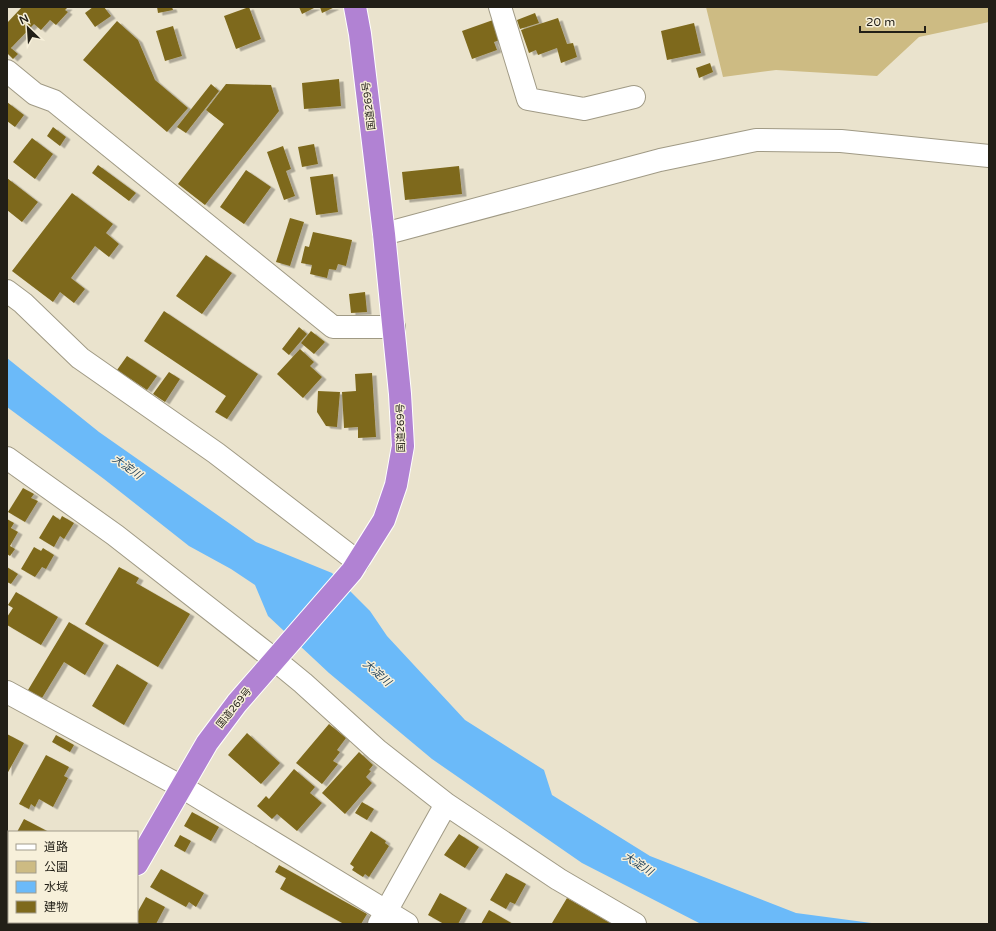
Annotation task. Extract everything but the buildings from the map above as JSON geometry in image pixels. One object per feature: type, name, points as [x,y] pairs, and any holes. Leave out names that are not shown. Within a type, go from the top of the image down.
[{"type":"highway","name":"国道269号","points":[[138,862],[207,743],[237,704],[355,566],[384,520],[396,485],[403,446],[400,394],[384,234],[356,7]]},
{"type":"street","points":[[500,7],[528,99],[584,109],[634,97]]},
{"type":"street","points":[[7,71],[35,94],[54,101],[333,327],[394,327]]},
{"type":"street","points":[[384,234],[660,160],[756,140],[841,141],[989,156]]},
{"type":"street","points":[[7,291],[23,303],[80,358],[216,452],[355,566]]},
{"type":"street","points":[[7,458],[115,535],[278,655],[303,683],[377,750],[446,804],[558,879],[635,924]]},
{"type":"street","points":[[7,692],[182,787],[383,918],[408,924]]},
{"type":"street","points":[[383,918],[446,804]]},
{"type":"green space","points":[[706,7],[989,7],[989,22],[919,37],[877,76],[776,70],[723,77]]},
{"type":"water","name":"大淀川","points":[[7,358],[99,432],[256,542],[332,573],[370,611],[387,636],[465,720],[544,770],[552,795],[650,856],[796,913],[879,924],[701,924],[582,863],[432,759],[329,673],[268,616],[255,585],[231,569],[189,546],[104,479],[7,407]]}]
